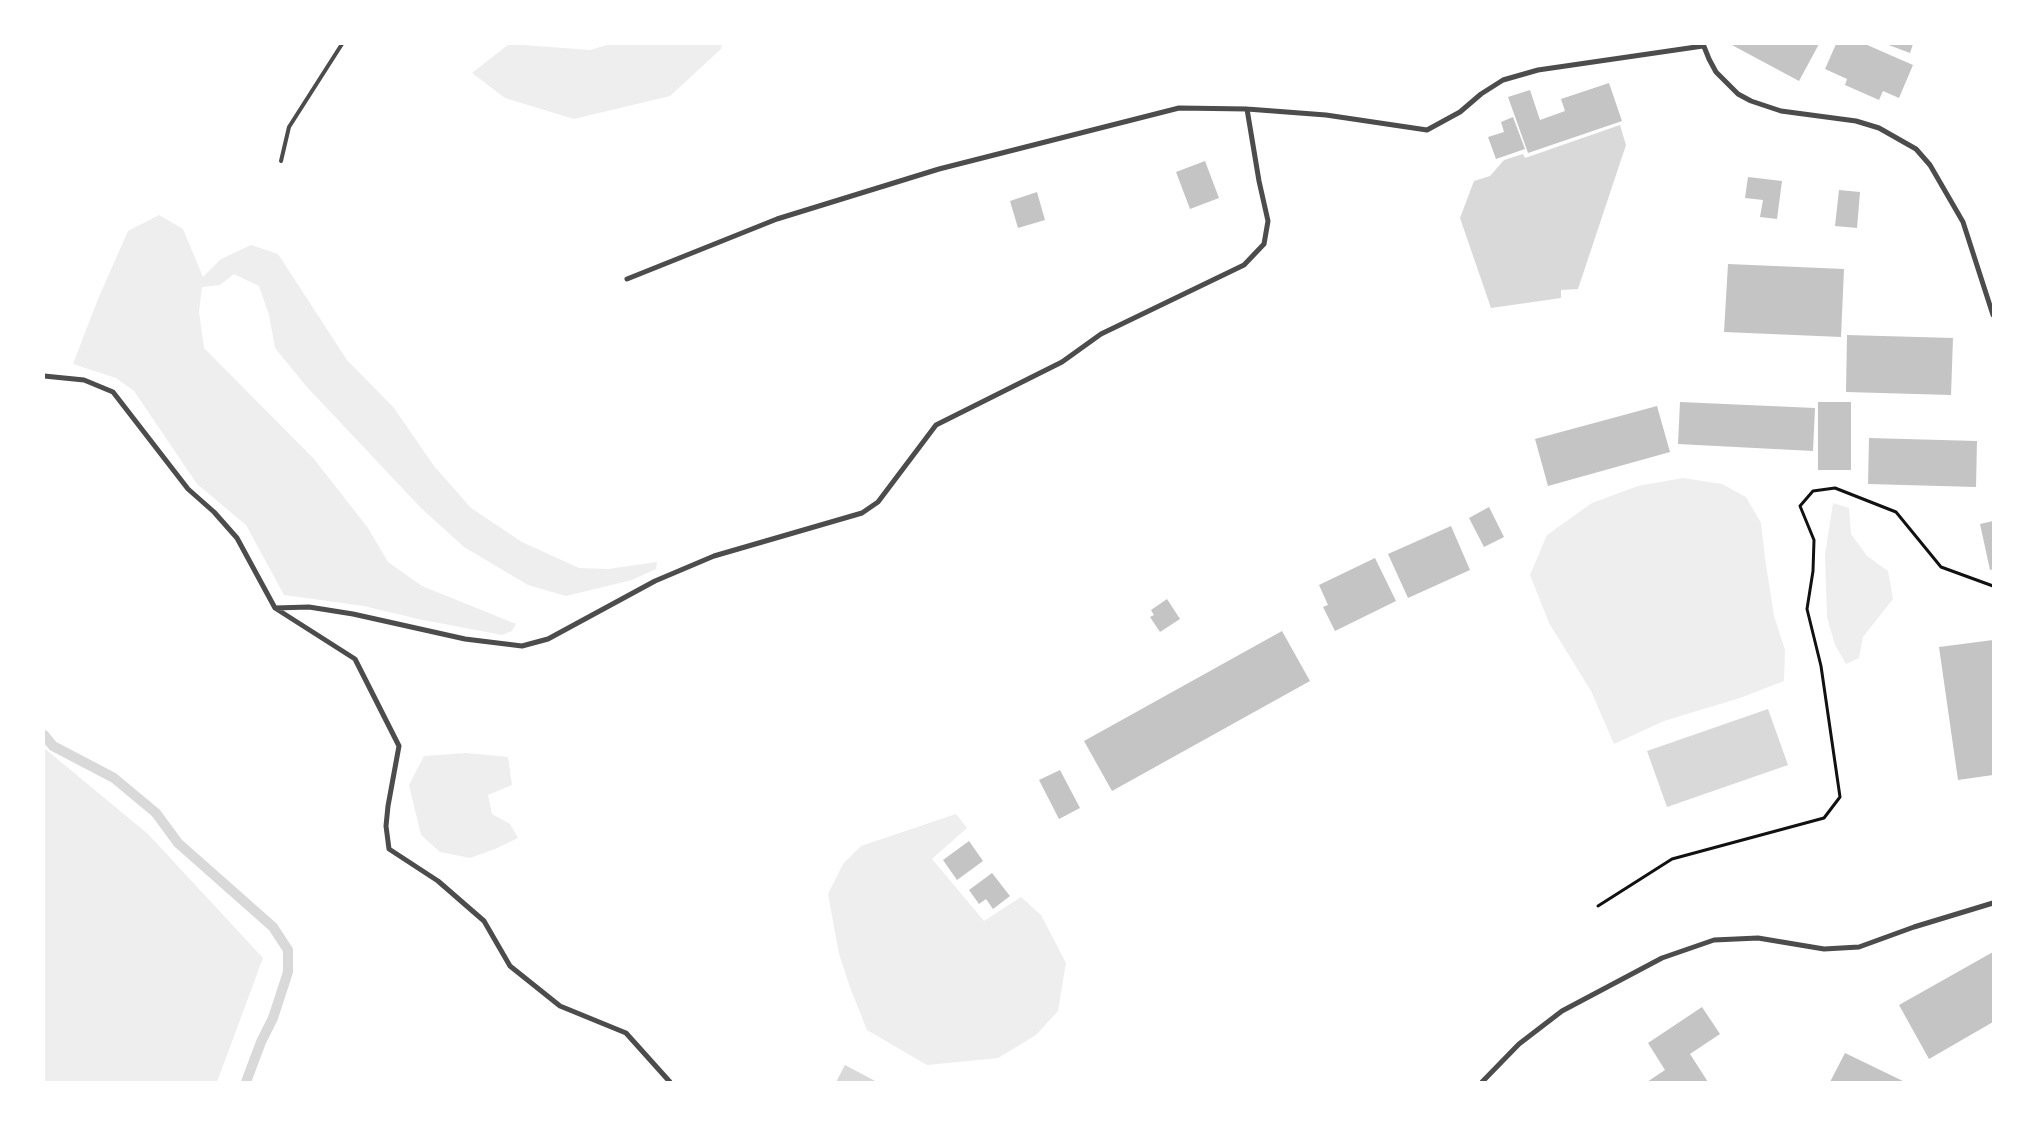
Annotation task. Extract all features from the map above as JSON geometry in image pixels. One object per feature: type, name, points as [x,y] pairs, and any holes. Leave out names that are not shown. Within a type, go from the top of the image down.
[{"type":"street","points":[[627,279],[777,219],[939,169],[1179,108],[1247,109],[1326,115],[1427,130],[1460,112],[1481,94],[1503,80],[1538,70],[1703,45],[1716,72],[1738,94],[1751,101],[1781,110],[1856,121],[1879,128],[1916,149],[1930,165],[1963,222],[1993,314]]},
{"type":"street","points":[[274,608],[309,607],[353,614],[465,639],[522,646],[548,639],[654,581],[714,556],[862,513],[878,502],[936,425],[1062,362],[1102,334],[1244,265],[1264,244],[1268,221],[1247,109]]},
{"type":"street","points":[[44,376],[84,380],[113,392],[188,489],[214,512],[237,538],[274,608],[355,659],[399,746],[386,826],[389,848],[438,880],[484,920],[510,966],[560,1006],[626,1033],[670,1082]]},
{"type":"street","points":[[1482,1082],[1519,1044],[1562,1011],[1662,958],[1714,940],[1758,938],[1824,949],[1859,947],[1993,902]]},
{"type":"lane","points":[[282,161],[289,127],[342,44]]},
{"type":"path","points":[[1598,906],[1672,858],[1824,818],[1840,797],[1821,666],[1807,609],[1813,571],[1814,540],[1800,506],[1813,491],[1835,488],[1896,512],[1941,567],[1993,586]]},
{"type":"shaded area","points":[[509,44],[590,50],[610,44],[722,44],[721,49],[670,96],[574,119],[505,98],[472,73]]},
{"type":"shaded area","points":[[1620,125],[1626,145],[1578,289],[1561,290],[1561,298],[1491,308],[1460,218],[1474,181],[1490,176],[1504,160],[1523,154],[1525,158]]},
{"type":"shaded area","points":[[159,215],[183,229],[203,277],[221,259],[251,245],[278,254],[347,360],[394,408],[434,466],[471,508],[522,542],[579,568],[608,569],[657,562],[656,569],[632,580],[566,596],[528,585],[464,547],[421,508],[306,386],[275,348],[269,315],[259,286],[234,274],[220,285],[202,287],[199,312],[204,348],[314,459],[368,528],[388,562],[422,586],[516,624],[512,631],[502,635],[418,619],[364,606],[284,595],[246,525],[197,484],[134,391],[116,378],[73,364],[98,299],[128,231]]},
{"type":"shaded area","points":[[1683,478],[1722,484],[1746,497],[1761,523],[1774,616],[1785,650],[1784,681],[1740,698],[1664,721],[1614,744],[1591,691],[1549,623],[1530,575],[1547,535],[1592,503],[1638,486]]},
{"type":"shaded area","points":[[1833,503],[1849,508],[1851,534],[1867,556],[1888,571],[1893,599],[1863,637],[1859,658],[1846,664],[1835,645],[1827,617],[1825,555]]},
{"type":"shaded area","points":[[1768,709],[1788,765],[1667,807],[1647,751]]},
{"type":"shaded area","points":[[44,748],[148,834],[263,958],[217,1082],[44,1082]]},
{"type":"shaded area","points":[[466,753],[508,757],[512,785],[488,795],[492,814],[510,824],[518,838],[470,858],[440,852],[421,835],[409,785],[424,756]]},
{"type":"shaded area","points":[[956,814],[967,828],[932,859],[984,921],[1021,897],[1041,915],[1066,963],[1058,1011],[1036,1035],[998,1058],[927,1065],[867,1030],[839,954],[828,894],[843,864],[861,846]]},
{"type":"shaded area","points":[[845,1065],[877,1082],[836,1082]]},
{"type":"building","points":[[1730,44],[1819,44],[1799,81]]},
{"type":"building","points":[[1836,44],[1865,44],[1913,65],[1899,98],[1883,91],[1879,100],[1845,85],[1847,79],[1825,69]]},
{"type":"building","points":[[1886,44],[1913,44],[1910,53]]},
{"type":"building","points":[[1609,83],[1622,121],[1528,153],[1508,97],[1530,90],[1540,120],[1565,111],[1561,99]]},
{"type":"building","points":[[1513,117],[1525,149],[1496,159],[1488,137],[1504,132],[1501,122]]},
{"type":"building","points":[[1205,161],[1219,198],[1190,209],[1176,172]]},
{"type":"building","points":[[1748,177],[1782,181],[1777,219],[1760,217],[1763,200],[1745,198]]},
{"type":"building","points":[[1839,190],[1860,192],[1857,228],[1835,226]]},
{"type":"building","points":[[1037,192],[1045,220],[1018,228],[1010,201]]},
{"type":"building","points":[[1728,264],[1844,269],[1841,337],[1724,332]]},
{"type":"building","points":[[1847,335],[1953,338],[1951,395],[1846,392]]},
{"type":"building","points":[[1680,402],[1815,408],[1813,451],[1678,444]]},
{"type":"building","points":[[1818,402],[1851,402],[1851,470],[1818,470]]},
{"type":"building","points":[[1657,406],[1670,452],[1548,486],[1535,439]]},
{"type":"building","points":[[1869,438],[1977,441],[1976,487],[1868,484]]},
{"type":"building","points":[[1489,507],[1504,537],[1484,547],[1469,518]]},
{"type":"building","points":[[1993,521],[1993,569],[1990,570],[1980,524]]},
{"type":"building","points":[[1451,526],[1470,570],[1408,598],[1388,554]]},
{"type":"building","points":[[1375,558],[1396,601],[1335,631],[1323,607],[1328,605],[1319,585]]},
{"type":"building","points":[[1167,599],[1180,619],[1160,632],[1150,617],[1154,615],[1151,610]]},
{"type":"building","points":[[1282,631],[1310,681],[1112,791],[1084,741]]},
{"type":"building","points":[[1993,640],[1993,775],[1958,780],[1939,647]]},
{"type":"building","points":[[1060,770],[1080,808],[1059,819],[1039,780]]},
{"type":"building","points":[[969,841],[983,861],[957,880],[943,860]]},
{"type":"building","points":[[992,873],[1010,896],[993,909],[986,899],[979,904],[969,890]]},
{"type":"building","points":[[1993,952],[1993,1022],[1929,1059],[1899,1005]]},
{"type":"building","points":[[1702,1007],[1720,1034],[1690,1054],[1708,1082],[1647,1082],[1665,1070],[1648,1043]]},
{"type":"building","points":[[1845,1053],[1905,1082],[1830,1082]]},
{"type":"waterway","points":[[44,735],[53,746],[114,778],[156,813],[178,843],[273,927],[288,950],[288,972],[273,1018],[261,1042],[246,1082]]}]
